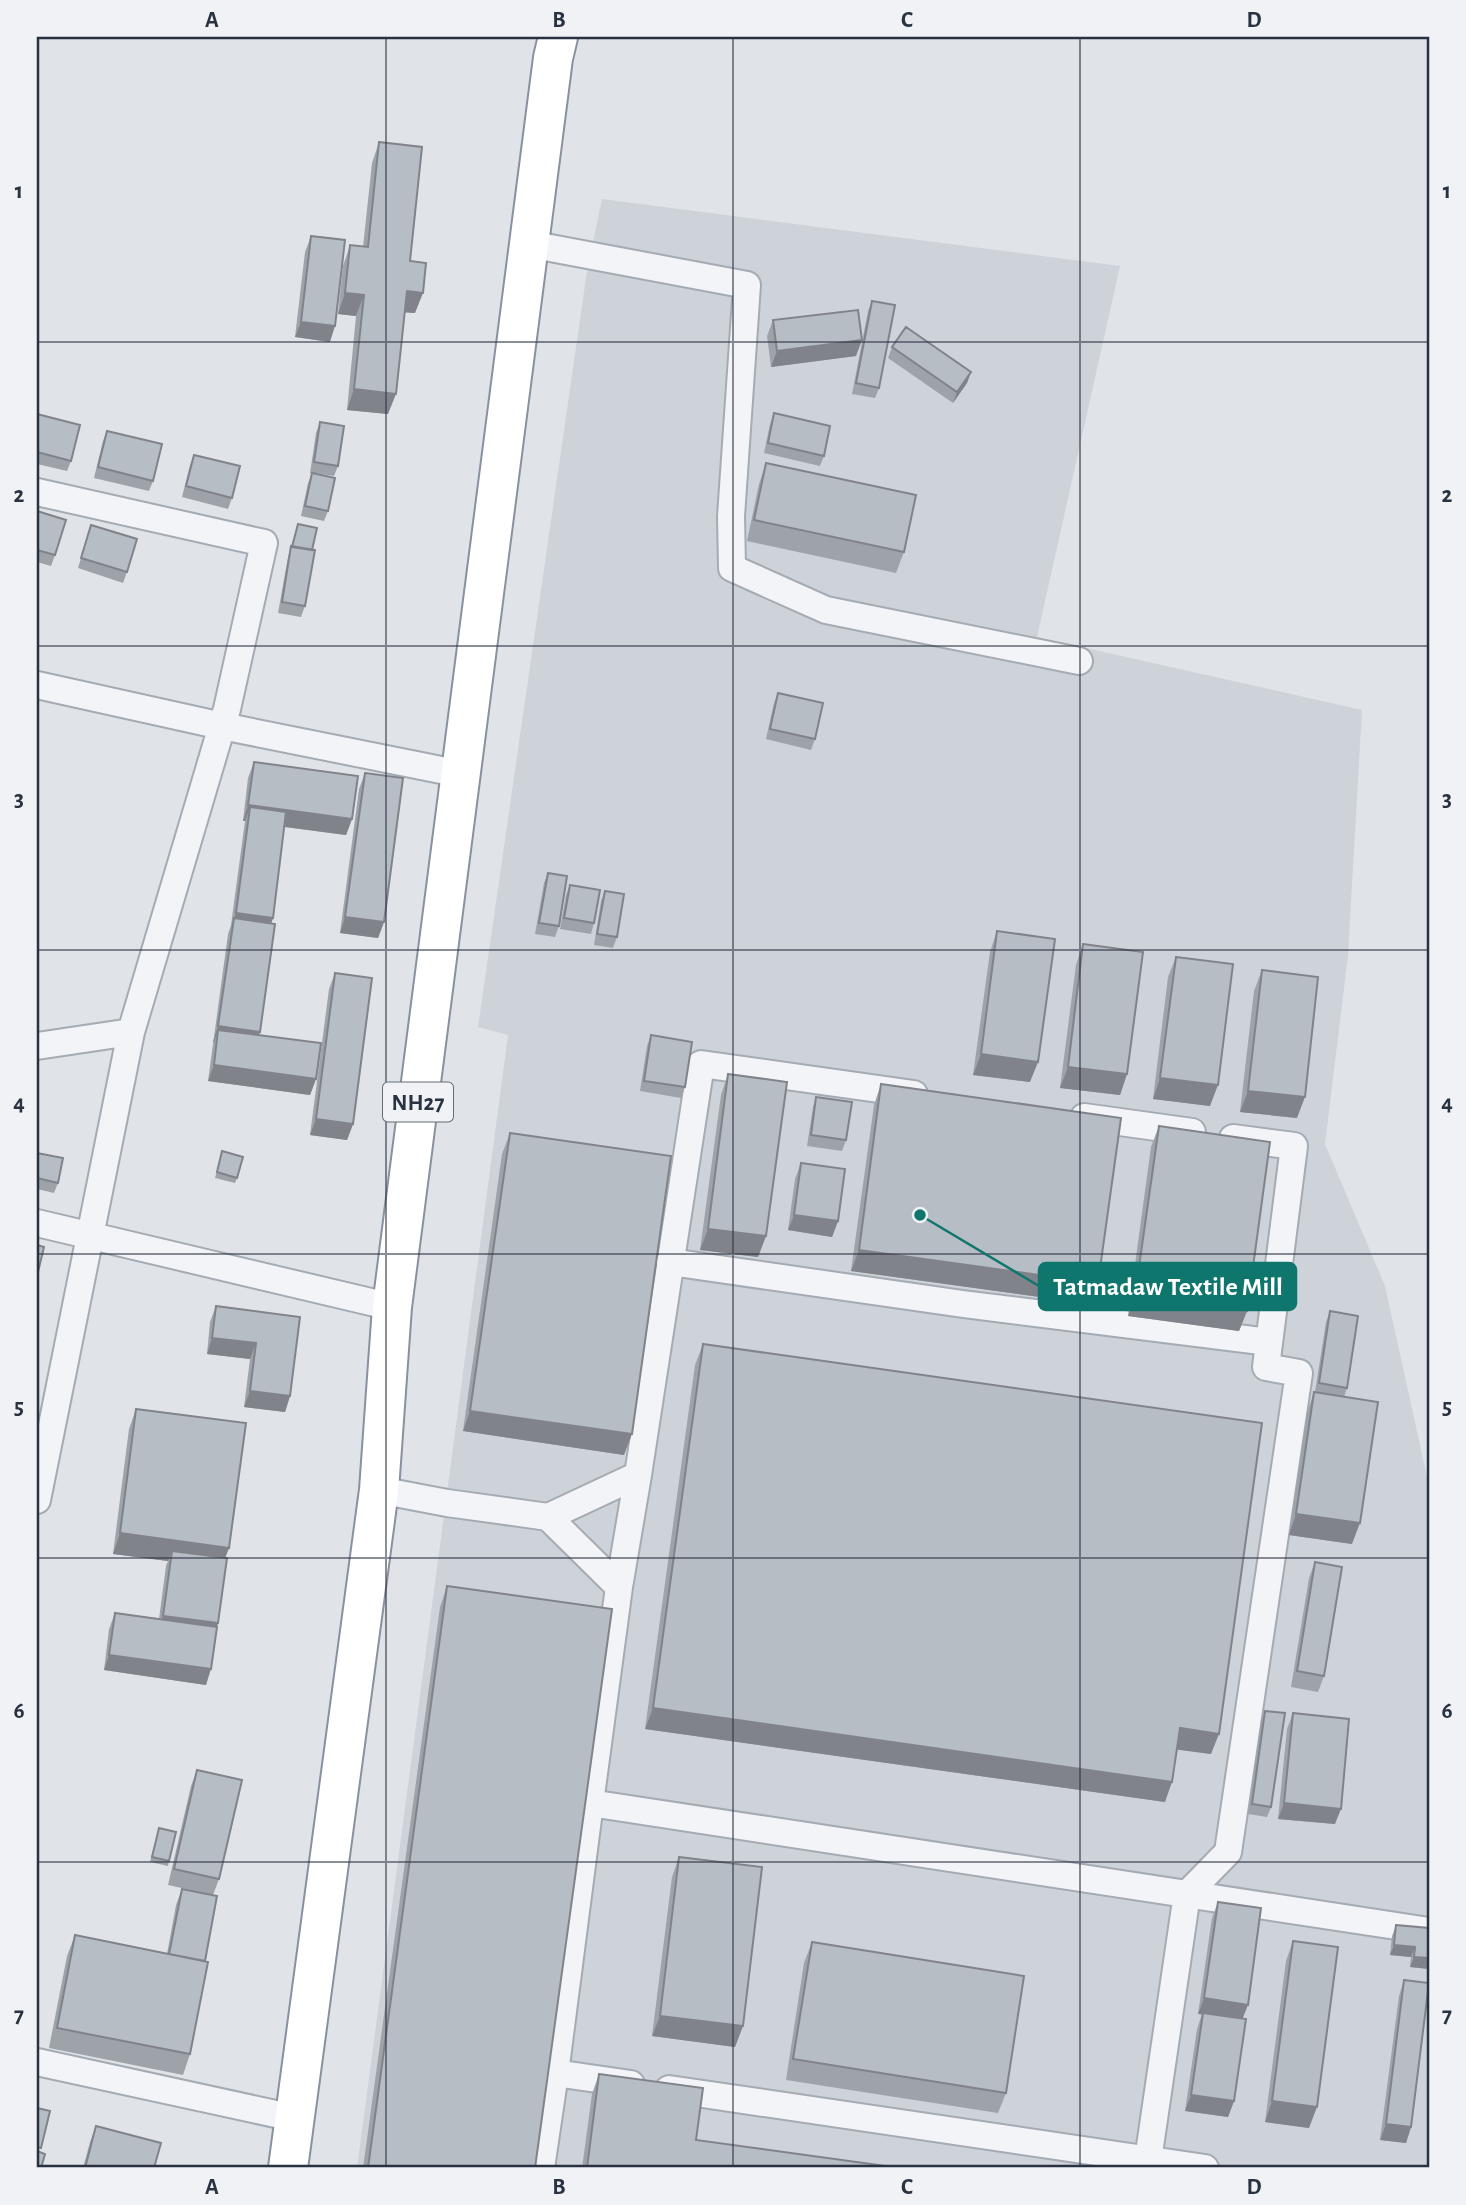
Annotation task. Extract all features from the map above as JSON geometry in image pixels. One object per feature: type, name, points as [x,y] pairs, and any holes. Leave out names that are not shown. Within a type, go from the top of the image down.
[{"type":"highway","name":"NH27","points":[[288,2168],[379,1490],[392,1307],[553,58],[558,37]]},
{"type":"street","points":[[529,244],[747,285],[731,516],[732,568],[826,610],[1079,661]]},
{"type":"street","points":[[37,492],[264,543],[222,726],[131,1032],[92,1236],[47,1392],[37,1500]]},
{"type":"street","points":[[37,685],[222,726],[461,774]]},
{"type":"street","points":[[37,1046],[131,1032]]},
{"type":"street","points":[[541,2168],[619,1587],[701,1064],[936,1097]]},
{"type":"street","points":[[1060,1114],[1294,1146],[1266,1367],[1299,1373],[1228,1852],[1187,1894],[1148,2160]]},
{"type":"street","points":[[37,1223],[392,1307]]},
{"type":"street","points":[[670,1262],[963,1304],[1269,1342]]},
{"type":"street","points":[[379,1490],[447,1503],[548,1517],[638,1475]]},
{"type":"street","points":[[548,1517],[619,1587]]},
{"type":"street","points":[[590,1803],[1429,1931]]},
{"type":"street","points":[[37,2062],[294,2118]]},
{"type":"street","points":[[555,2073],[1205,2168]]},
{"type":"shaded area","points":[[602,199],[1120,266],[1037,637],[1362,710],[1348,956],[1325,1144],[1385,1286],[1429,1486],[1429,2168],[357,2168],[508,1035],[478,1027],[587,271]]},
{"type":"building","points":[[379,142],[422,147],[410,261],[426,263],[423,293],[407,291],[396,394],[354,389],[364,295],[345,293],[350,245],[368,247]]},
{"type":"building","points":[[311,236],[345,240],[335,326],[301,322]]},
{"type":"building","points":[[872,301],[895,305],[879,388],[856,383]]},
{"type":"building","points":[[858,310],[862,340],[777,351],[773,320]]},
{"type":"building","points":[[906,327],[971,372],[957,392],[892,347]]},
{"type":"building","points":[[774,413],[830,426],[824,456],[768,443]]},
{"type":"building","points":[[37,414],[80,425],[71,461],[37,452]]},
{"type":"building","points":[[320,422],[344,426],[338,466],[314,462]]},
{"type":"building","points":[[107,431],[162,444],[153,481],[98,467]]},
{"type":"building","points":[[194,455],[240,466],[232,498],[186,486]]},
{"type":"building","points":[[766,463],[916,495],[904,552],[754,520]]},
{"type":"building","points":[[312,473],[335,478],[328,511],[305,506]]},
{"type":"building","points":[[37,511],[66,520],[55,555],[37,550]]},
{"type":"building","points":[[298,524],[317,528],[312,550],[292,547]]},
{"type":"building","points":[[91,525],[137,539],[127,572],[81,558]]},
{"type":"building","points":[[291,546],[315,550],[305,606],[282,602]]},
{"type":"building","points":[[778,693],[823,703],[815,739],[770,729]]},
{"type":"building","points":[[254,762],[358,776],[352,819],[248,805]]},
{"type":"building","points":[[365,773],[403,778],[384,922],[345,917]]},
{"type":"building","points":[[250,807],[286,812],[273,918],[236,913]]},
{"type":"building","points":[[548,873],[567,876],[559,926],[539,923]]},
{"type":"building","points":[[570,885],[600,890],[594,923],[564,918]]},
{"type":"building","points":[[605,891],[624,894],[617,937],[597,934]]},
{"type":"building","points":[[234,918],[275,924],[260,1032],[218,1026]]},
{"type":"building","points":[[997,931],[1055,939],[1038,1062],[981,1054]]},
{"type":"building","points":[[1083,944],[1143,952],[1127,1074],[1068,1067]]},
{"type":"building","points":[[1176,957],[1233,964],[1218,1085],[1160,1078]]},
{"type":"building","points":[[1262,970],[1318,977],[1305,1097],[1248,1091]]},
{"type":"building","points":[[335,973],[372,978],[353,1124],[316,1119]]},
{"type":"building","points":[[218,1030],[321,1043],[316,1079],[214,1065]]},
{"type":"building","points":[[651,1035],[692,1042],[685,1087],[644,1081]]},
{"type":"building","points":[[728,1074],[787,1082],[766,1236],[708,1229]]},
{"type":"building","points":[[881,1084],[1121,1118],[1098,1283],[859,1250]]},
{"type":"building","points":[[816,1097],[852,1102],[846,1140],[811,1135]]},
{"type":"building","points":[[1159,1126],[1270,1142],[1247,1311],[1135,1295]]},
{"type":"building","points":[[510,1133],[671,1156],[632,1434],[470,1411]]},
{"type":"building","points":[[222,1151],[243,1157],[237,1178],[217,1172]]},
{"type":"building","points":[[37,1153],[63,1158],[58,1183],[37,1178]]},
{"type":"building","points":[[801,1163],[845,1169],[838,1221],[794,1215]]},
{"type":"building","points":[[37,1245],[44,1247],[38,1272],[37,1271]]},
{"type":"building","points":[[216,1306],[300,1317],[290,1396],[250,1391],[256,1343],[212,1338]]},
{"type":"building","points":[[1330,1311],[1358,1316],[1347,1388],[1319,1383]]},
{"type":"building","points":[[703,1344],[1262,1423],[1219,1734],[1180,1728],[1172,1782],[653,1708]]},
{"type":"building","points":[[1314,1392],[1378,1402],[1360,1523],[1296,1514]]},
{"type":"building","points":[[136,1409],[246,1423],[229,1548],[120,1533]]},
{"type":"building","points":[[172,1551],[227,1558],[218,1623],[163,1616]]},
{"type":"building","points":[[1315,1562],[1342,1567],[1324,1676],[1297,1671]]},
{"type":"building","points":[[447,1586],[612,1609],[535,2168],[368,2168]]},
{"type":"building","points":[[115,1613],[217,1627],[211,1669],[109,1655]]},
{"type":"building","points":[[1265,1711],[1285,1713],[1271,1807],[1252,1804]]},
{"type":"building","points":[[1293,1713],[1349,1719],[1341,1809],[1284,1803]]},
{"type":"building","points":[[197,1770],[242,1780],[219,1879],[174,1869]]},
{"type":"building","points":[[159,1828],[176,1832],[169,1861],[152,1857]]},
{"type":"building","points":[[679,1857],[762,1867],[743,2026],[660,2016]]},
{"type":"building","points":[[182,1889],[217,1896],[205,1961],[169,1954]]},
{"type":"building","points":[[1218,1902],[1261,1908],[1248,2005],[1204,1998]]},
{"type":"building","points":[[1396,1925],[1429,1928],[1429,1958],[1414,1957],[1415,1947],[1394,1945]]},
{"type":"building","points":[[75,1935],[208,1962],[190,2054],[57,2028]]},
{"type":"building","points":[[1293,1941],[1338,1947],[1317,2107],[1272,2101]]},
{"type":"building","points":[[812,1942],[1024,1976],[1006,2093],[793,2059]]},
{"type":"building","points":[[1404,1980],[1429,1983],[1411,2127],[1386,2124]]},
{"type":"building","points":[[1203,2013],[1246,2019],[1234,2101],[1191,2095]]},
{"type":"building","points":[[599,2074],[703,2088],[696,2140],[900,2168],[587,2168]]},
{"type":"building","points":[[37,2108],[50,2111],[41,2148],[37,2147]]},
{"type":"building","points":[[96,2126],[161,2143],[154,2168],[85,2168]]},
{"type":"building","points":[[37,2151],[45,2154],[41,2168],[37,2168]]},
{"type":"place","name":"Tatmadaw Textile Mill","points":[[920,1215]]}]
